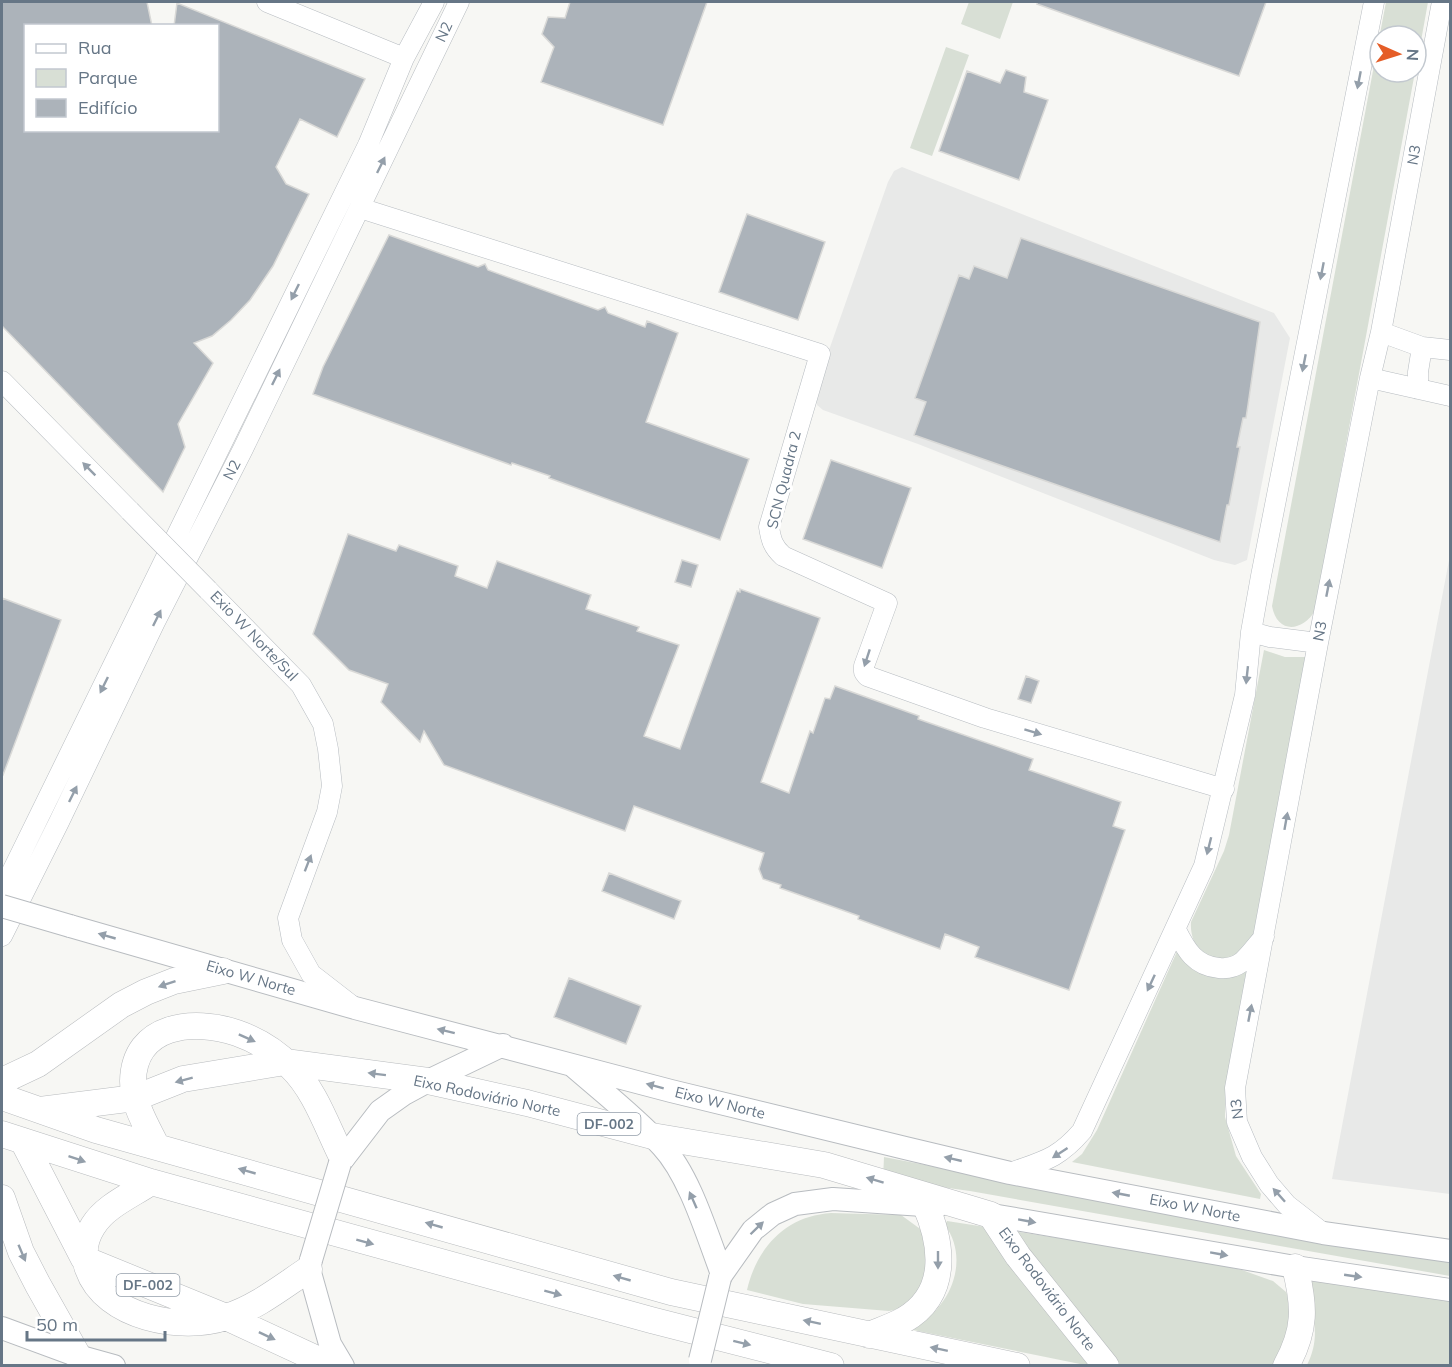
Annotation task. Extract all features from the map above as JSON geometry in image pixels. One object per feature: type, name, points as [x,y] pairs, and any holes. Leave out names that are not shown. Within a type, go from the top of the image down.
[{"type":"highway","points":[[2,1081],[38,1064],[121,1005],[146,992],[174,981],[223,971]]},
{"type":"highway","points":[[156,1145],[135,1098],[134,1067],[140,1053],[151,1039],[167,1030],[184,1026],[208,1026],[236,1033],[262,1044],[304,1081],[341,1160]]},
{"type":"highway","name":"Eixo Rodoviário Norte","points":[[40,1110],[135,1098],[183,1079],[285,1062],[428,1080],[652,1136],[824,1165],[991,1215],[1018,1256],[1106,1365]]},
{"type":"highway","name":"Eixo Rodoviário Norte","points":[[2,1097],[96,1130],[156,1145],[671,1292],[1017,1365]]},
{"type":"highway","points":[[12,1137],[151,1182],[651,1320],[831,1365]]},
{"type":"highway","points":[[12,1137],[84,1259],[91,1278],[113,1302],[134,1313],[160,1320],[187,1323],[226,1317],[250,1306],[310,1265]]},
{"type":"highway","points":[[84,1259],[87,1237],[94,1224],[104,1213],[151,1182]]},
{"type":"highway","points":[[2,1198],[21,1252],[78,1356]]},
{"type":"highway","points":[[869,1335],[904,1320],[921,1306],[934,1287],[939,1268],[938,1247],[934,1225],[925,1204]]},
{"type":"highway","points":[[1286,1365],[1297,1346],[1303,1317],[1302,1295],[1295,1267]]},
{"type":"highway","points":[[226,1317],[332,1365]]},
{"type":"main road","points":[[267,2],[404,58],[417,55],[424,49],[440,21],[458,2]]},
{"type":"main road","name":"N2","points":[[2,936],[155,622],[243,449],[240,444],[240,435],[258,369],[368,145],[404,58],[434,2]]},
{"type":"main road","name":"N2","points":[[2,892],[141,610],[360,208],[458,2]]},
{"type":"main road","points":[[1010,1173],[1054,1158],[1068,1148],[1083,1131],[1204,866],[1245,695],[1251,632],[1374,2]]},
{"type":"main road","name":"N3","points":[[1323,1233],[1287,1205],[1269,1184],[1252,1157],[1237,1122],[1235,1088],[1318,643],[1381,332],[1442,2]]},
{"type":"main road","points":[[398,130],[400,108],[410,81],[410,69],[404,58]]},
{"type":"main road","points":[[312,258],[345,217],[360,208],[355,199],[355,186],[368,145]]},
{"type":"main road","name":"SCN Quadra 2","points":[[360,208],[820,354],[769,527],[771,540],[783,556],[887,603],[864,666],[864,672],[872,680],[985,718],[1224,789]]},
{"type":"main road","points":[[1381,332],[1422,347],[1450,350]]},
{"type":"main road","points":[[1418,389],[1422,347]]},
{"type":"main road","points":[[1370,378],[1450,396]]},
{"type":"main road","name":"Exio W Norte/Sul","points":[[2,381],[301,685],[323,724],[332,786],[327,812],[288,918],[292,940],[312,974],[355,1008]]},
{"type":"main road","points":[[1251,632],[1270,637],[1318,643]]},
{"type":"main road","name":"Eixo W Norte","points":[[2,906],[355,1008],[682,1094],[1010,1173],[1323,1233],[1450,1251]]},
{"type":"main road","points":[[1176,930],[1186,950],[1197,962],[1228,969],[1241,962],[1264,937]]},
{"type":"main road","points":[[343,1365],[330,1344],[310,1265],[341,1160],[380,1111],[404,1094],[428,1080],[503,1046]]},
{"type":"main road","points":[[570,1063],[663,1147],[683,1179],[701,1217],[721,1276]]},
{"type":"main road","points":[[699,1363],[721,1276],[753,1230],[773,1214],[795,1204],[833,1199],[925,1204],[1295,1267],[1450,1290]]},
{"type":"main road","points":[[2,1328],[78,1356],[114,1365]]},
{"type":"shaded area","points":[[902,167],[1274,313],[1290,338],[1247,560],[1235,565],[1214,560],[918,444],[823,410],[817,405],[815,390],[888,182],[894,171]]},
{"type":"shaded area","points":[[1450,555],[1450,1194],[1332,1179]]},
{"type":"green space","points":[[969,2],[1013,2],[1000,39],[961,24]]},
{"type":"green space","points":[[1386,2],[1428,2],[1424,24],[1382,24]]},
{"type":"green space","points":[[946,47],[969,55],[932,156],[910,148]]},
{"type":"green space","points":[[1371,84],[1413,84],[1315,611],[1304,623],[1290,627],[1279,622],[1272,606]]},
{"type":"green space","points":[[1264,650],[1285,657],[1307,657],[1255,936],[1234,959],[1213,959],[1205,956],[1198,948],[1193,938],[1191,922],[1224,851],[1229,835]]},
{"type":"green space","points":[[1179,947],[1248,969],[1226,1083],[1225,1117],[1236,1156],[1261,1194],[1260,1199],[1072,1162],[1082,1154],[1097,1130]]},
{"type":"green space","points":[[884,1157],[1450,1261],[1450,1276],[970,1191],[883,1179]]},
{"type":"green space","points":[[831,1213],[901,1215],[923,1231],[931,1282],[899,1309],[889,1311],[803,1304],[747,1290],[758,1260],[776,1236],[800,1220]]},
{"type":"green space","points":[[947,1221],[1181,1257],[1242,1270],[1273,1281],[1286,1292],[1292,1305],[1280,1366],[1085,1365],[908,1329],[922,1322],[934,1312],[952,1285],[956,1270],[956,1255],[953,1239],[945,1225]]},
{"type":"green space","points":[[1299,1274],[1450,1297],[1450,1365],[1307,1365],[1312,1353],[1315,1330],[1308,1297]]},
{"type":"building","points":[[2,2],[147,2],[152,24],[24,24],[24,132],[219,132],[219,24],[174,24],[177,3],[365,79],[337,137],[300,119],[276,167],[286,184],[309,194],[273,266],[250,300],[212,336],[194,343],[213,363],[178,424],[185,447],[163,492],[2,326]]},
{"type":"building","points":[[570,2],[707,2],[663,125],[541,82],[554,47],[542,34],[548,17],[565,18]]},
{"type":"building","points":[[1038,2],[1266,2],[1239,76],[1037,4]]},
{"type":"building","points":[[1006,70],[1026,77],[1024,92],[1048,100],[1019,180],[939,151],[967,71],[1000,83]]},
{"type":"building","points":[[747,214],[825,242],[798,320],[719,292]]},
{"type":"building","points":[[389,235],[478,267],[485,264],[488,270],[598,310],[605,307],[608,313],[645,327],[647,321],[678,333],[646,422],[749,459],[720,540],[549,478],[550,476],[512,463],[511,465],[313,394],[323,367]]},
{"type":"building","points":[[1021,238],[1260,322],[1246,418],[1243,418],[1237,447],[1240,447],[1220,542],[914,435],[926,402],[915,398],[959,275],[969,279],[974,266],[1007,278]]},
{"type":"building","points":[[831,460],[911,488],[882,568],[803,539]]},
{"type":"building","points":[[348,534],[396,551],[399,545],[458,566],[455,576],[487,588],[497,561],[591,595],[586,609],[639,627],[637,631],[679,645],[644,736],[680,749],[737,591],[740,592],[740,589],[820,618],[761,782],[789,793],[810,731],[813,733],[825,698],[830,699],[835,686],[919,716],[918,719],[1033,759],[1029,770],[1121,802],[1113,826],[1125,830],[1069,990],[975,957],[979,947],[945,934],[940,949],[858,919],[859,916],[780,888],[781,885],[763,879],[759,869],[764,853],[634,806],[625,831],[444,765],[424,731],[420,742],[381,702],[388,684],[349,670],[313,634]]},
{"type":"building","points":[[682,560],[698,565],[691,587],[675,582]]},
{"type":"building","points":[[2,598],[61,620],[3,775],[2,774]]},
{"type":"building","points":[[1026,676],[1039,681],[1031,703],[1018,699]]},
{"type":"building","points":[[609,873],[681,901],[674,919],[602,891]]},
{"type":"building","points":[[569,978],[641,1006],[626,1044],[554,1017]]}]
